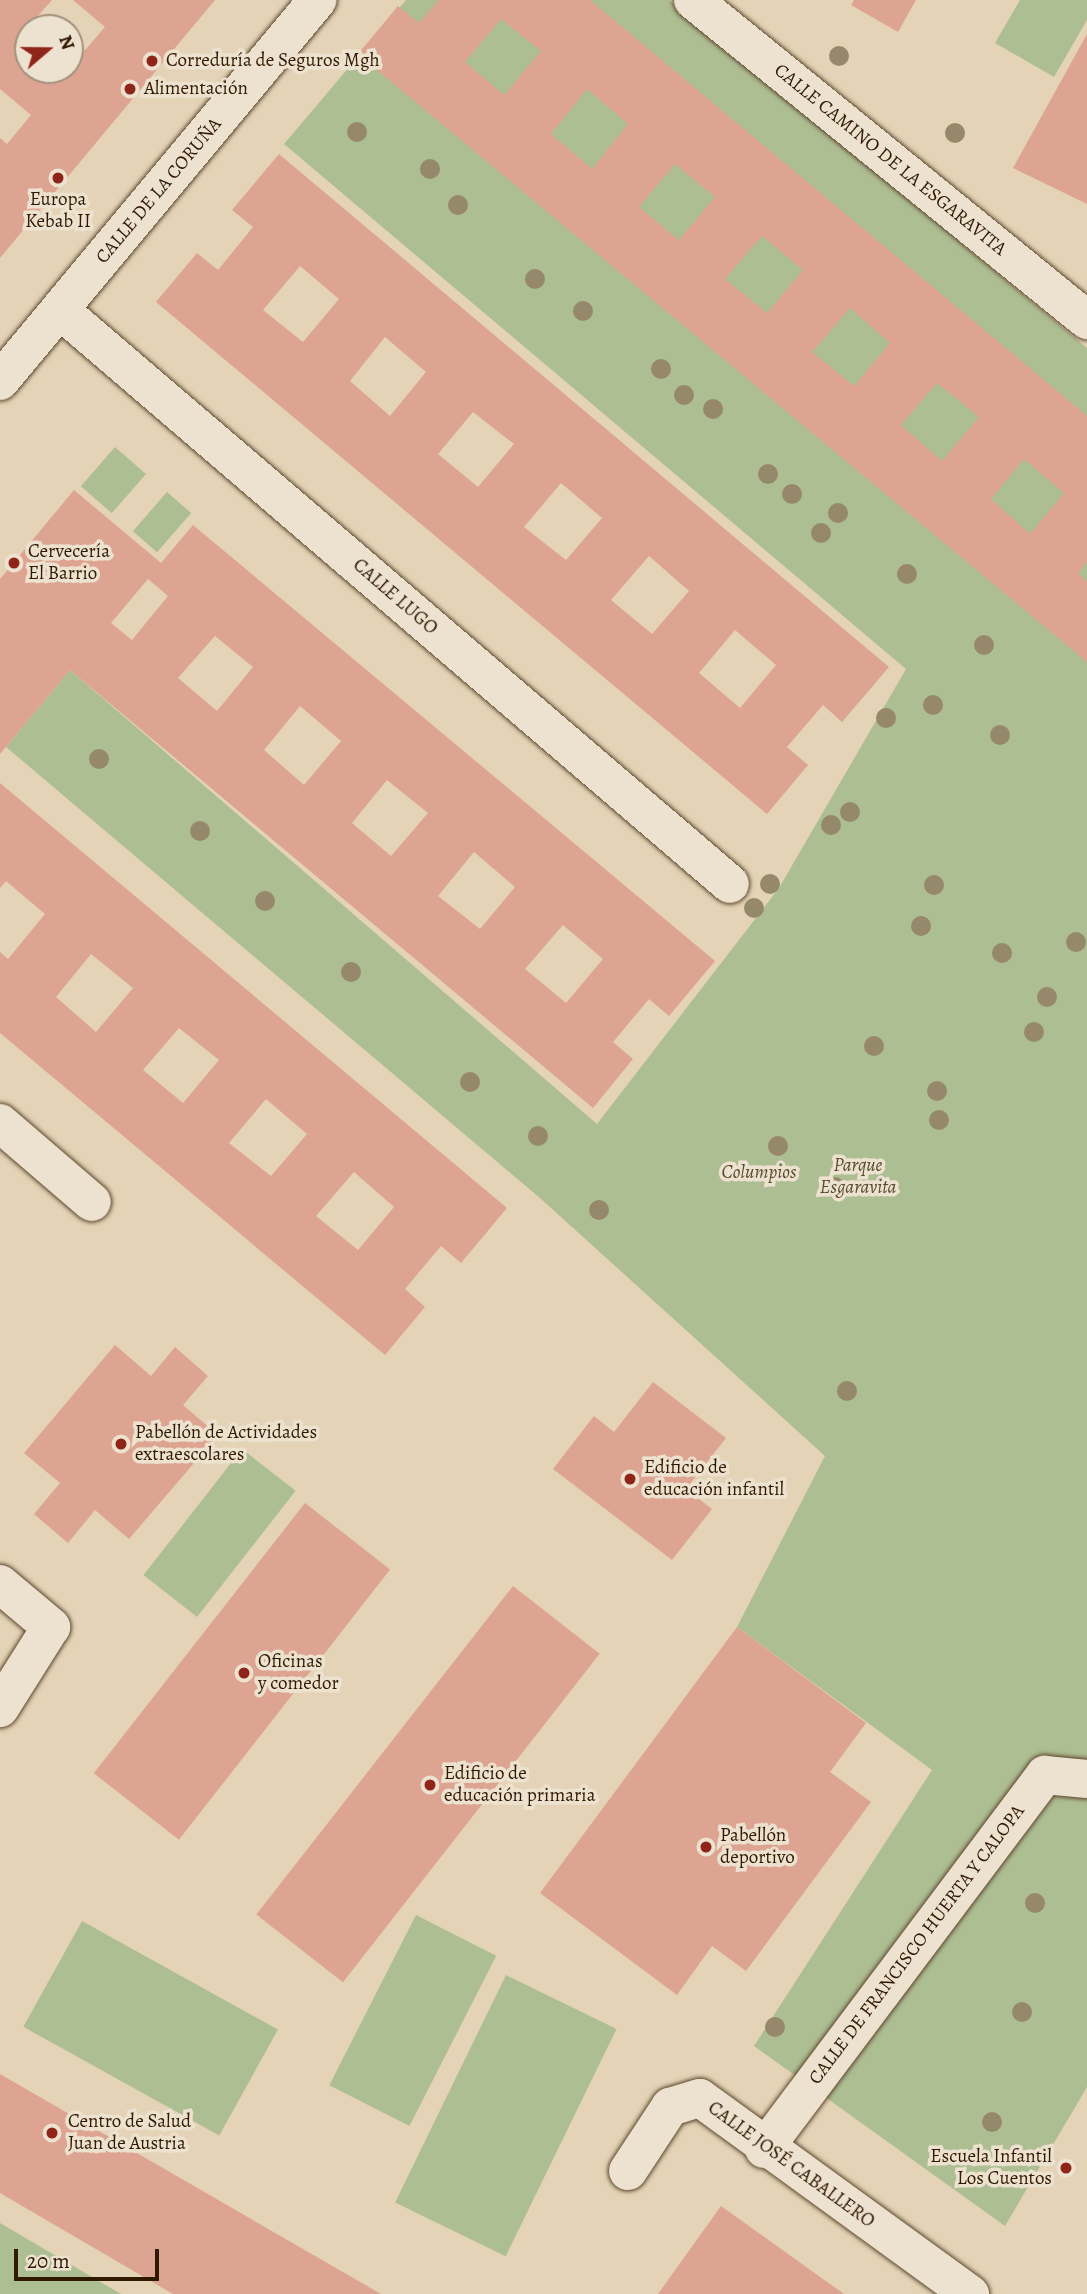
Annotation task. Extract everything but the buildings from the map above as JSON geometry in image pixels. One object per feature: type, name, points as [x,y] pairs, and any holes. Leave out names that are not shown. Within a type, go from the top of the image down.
[{"type":"street","name":"CALLE DE LA CORUÑA","points":[[0,381],[317,0]]},
{"type":"street","name":"CALLE CAMINO DE LA ESGARAVITA","points":[[693,0],[1087,320]]},
{"type":"street","name":"CALLE LUGO","points":[[60,310],[730,884]]},
{"type":"street","points":[[0,1123],[92,1202]]},
{"type":"street","points":[[0,1584],[51,1627],[0,1708]]},
{"type":"street","name":"CALLE DE FRANCISCO HUERTA Y CALOPA","points":[[764,2149],[1045,1775],[1087,1779]]},
{"type":"street","name":"CALLE JOSÉ CABALLERO","points":[[628,2171],[670,2107],[700,2098],[764,2149],[970,2294]]},
{"type":"green space","name":"Parque Esgaravita","points":[[406,0],[669,0],[1087,348],[1087,2087],[1005,2226],[754,2046],[932,1770],[737,1627],[825,1456],[540,1198],[6,747],[70,670],[597,1124],[779,888],[906,669],[284,144]]},
{"type":"green space","points":[[1020,0],[1087,0],[1087,20],[1054,77],[995,43]]},
{"type":"green space","points":[[115,447],[146,474],[112,513],[81,486]]},
{"type":"green space","points":[[167,492],[191,513],[157,552],[133,531]]},
{"type":"green space","points":[[242,1449],[296,1491],[197,1617],[143,1575]]},
{"type":"green space","points":[[416,1915],[496,1956],[409,2126],[329,2085]]},
{"type":"green space","points":[[82,1921],[278,2030],[219,2135],[23,2027]]},
{"type":"green space","points":[[506,1975],[617,2029],[506,2256],[395,2202]]},
{"type":"green space","points":[[0,2223],[121,2294],[0,2294]]},
{"type":"place","name":"Correduría de Seguros Mgh","points":[[152,61]]},
{"type":"place","name":"Alimentación","points":[[130,89]]},
{"type":"place","name":"Europa Kebab II","points":[[58,178]]},
{"type":"place","name":"Cervecería El Barrio","points":[[14,563]]},
{"type":"place","name":"Pabellón de Actividades extraescolares","points":[[121,1444]]},
{"type":"place","name":"Edificio de educación infantil","points":[[630,1479]]},
{"type":"place","name":"Oficinas y comedor","points":[[244,1673]]},
{"type":"place","name":"Edificio de educación primaria","points":[[430,1785]]},
{"type":"place","name":"Pabellón deportivo","points":[[706,1847]]},
{"type":"place","name":"Centro de Salud Juan de Austria","points":[[52,2133]]},
{"type":"place","name":"Escuela Infantil Los Cuentos","points":[[1066,2168]]},
{"type":"park label","name":"Columpios","points":[[759,1173]]}]
